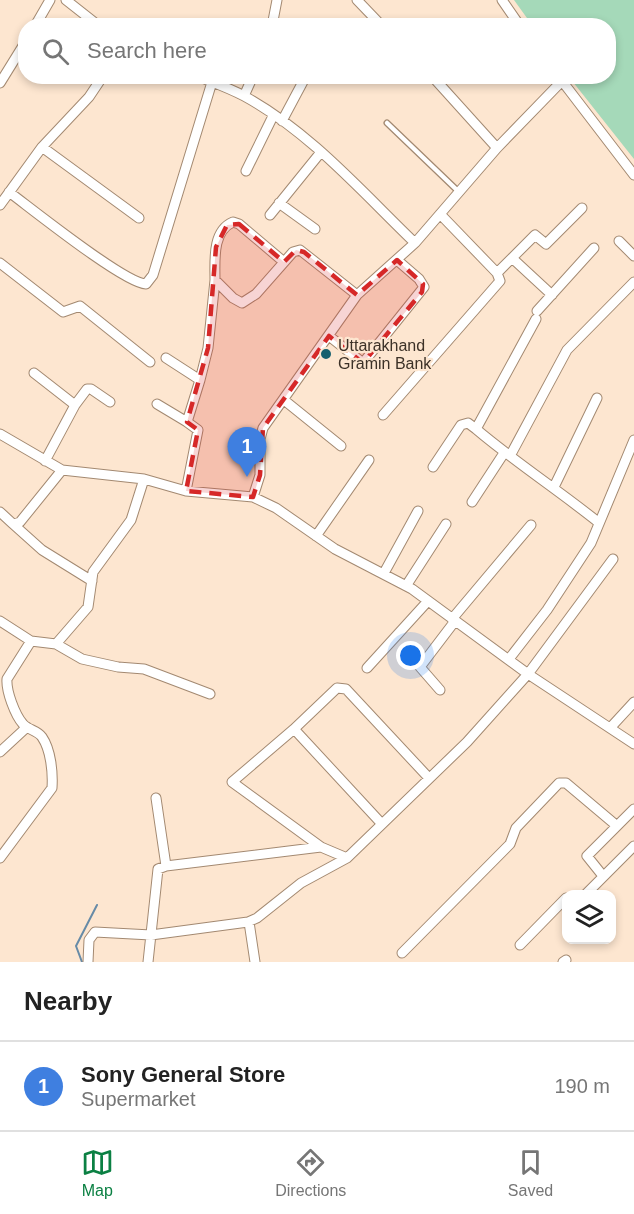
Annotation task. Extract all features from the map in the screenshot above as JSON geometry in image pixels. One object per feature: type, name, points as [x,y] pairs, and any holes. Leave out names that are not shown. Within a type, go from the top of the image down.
[{"type":"street","points":[[40,18],[50,0]]},
{"type":"street","points":[[66,0],[89,18]]},
{"type":"street","points":[[274,18],[277,0]]},
{"type":"street","points":[[357,0],[374,18]]},
{"type":"street","points":[[501,0],[514,18]]},
{"type":"street","points":[[0,83],[18,54]]},
{"type":"street","points":[[0,205],[42,147],[89,97],[98,84]]},
{"type":"street","points":[[9,192],[99,258],[136,281],[146,284],[153,275],[211,84]]},
{"type":"street","points":[[217,84],[244,96],[282,121],[321,152],[415,243]]},
{"type":"street","points":[[244,96],[250,84]]},
{"type":"street","points":[[282,121],[302,84]]},
{"type":"street","points":[[439,84],[497,148]]},
{"type":"street","points":[[253,497],[260,475],[261,432],[357,295],[415,243],[555,84]]},
{"type":"street","points":[[564,84],[634,175]]},
{"type":"street","points":[[246,171],[273,116]]},
{"type":"street","points":[[42,147],[139,218]]},
{"type":"street","points":[[270,215],[321,152]]},
{"type":"street","points":[[279,203],[315,229]]},
{"type":"street","points":[[497,273],[535,235],[544,243],[548,243],[582,208]]},
{"type":"street","points":[[383,414],[500,280],[497,273],[440,214]]},
{"type":"street","points":[[187,422],[208,348],[217,242],[223,229],[233,222],[239,224],[284,262]]},
{"type":"street","points":[[619,241],[634,256]]},
{"type":"street","points":[[476,429],[537,315],[594,248]]},
{"type":"street","points":[[215,280],[233,298],[242,303],[256,294],[296,250],[304,252],[357,295]]},
{"type":"street","points":[[512,258],[552,295]]},
{"type":"street","points":[[329,336],[363,363],[424,287],[419,279],[397,260]]},
{"type":"street","points":[[0,263],[63,312],[80,306],[150,362]]},
{"type":"street","points":[[472,501],[507,455],[567,350],[634,282]]},
{"type":"street","points":[[166,358],[200,380]]},
{"type":"street","points":[[34,373],[75,405]]},
{"type":"street","points":[[45,460],[75,405],[88,388],[110,402]]},
{"type":"street","points":[[554,487],[597,398]]},
{"type":"street","points":[[284,400],[340,446]]},
{"type":"street","points":[[157,404],[198,431],[186,491]]},
{"type":"street","points":[[433,467],[461,425],[468,423],[507,455],[554,487],[598,522]]},
{"type":"street","points":[[0,434],[62,470],[144,479],[186,491],[253,497],[276,508],[335,549],[384,573],[428,600],[528,674],[634,744]]},
{"type":"street","points":[[509,658],[575,570],[591,543],[634,440]]},
{"type":"street","points":[[316,536],[369,460]]},
{"type":"street","points":[[13,524],[20,522],[62,470]]},
{"type":"street","points":[[56,644],[88,607],[95,569],[131,520],[144,479]]},
{"type":"street","points":[[384,573],[418,511]]},
{"type":"street","points":[[0,512],[42,550],[92,582]]},
{"type":"street","points":[[406,586],[446,524]]},
{"type":"street","points":[[440,690],[420,667],[454,620],[531,525]]},
{"type":"street","points":[[88,962],[89,940],[95,932],[152,935],[249,922],[301,883],[347,858],[481,727],[528,674],[614,559]]},
{"type":"street","points":[[367,668],[428,600]]},
{"type":"street","points":[[0,621],[31,641],[56,644],[82,659],[125,668],[144,669],[210,694]]},
{"type":"street","points":[[0,858],[4,843],[52,789],[51,768],[44,740],[36,731],[22,724],[6,682],[31,641]]},
{"type":"street","points":[[347,858],[321,847],[232,783],[338,688],[346,688],[428,777]]},
{"type":"street","points":[[611,727],[634,702]]},
{"type":"street","points":[[0,752],[27,727]]},
{"type":"street","points":[[294,729],[381,823]]},
{"type":"street","points":[[402,953],[510,844],[516,828],[559,783],[566,783],[617,826]]},
{"type":"street","points":[[156,798],[166,866]]},
{"type":"street","points":[[603,876],[587,856],[634,809]]},
{"type":"street","points":[[590,890],[634,846]]},
{"type":"street","points":[[148,962],[156,871],[166,866],[321,847]]},
{"type":"street","points":[[520,945],[562,903]]},
{"type":"street","points":[[249,922],[255,962]]},
{"type":"lane","points":[[387,123],[459,192]]},
{"type":"highlighted area","points":[[239,224],[284,262],[296,250],[304,252],[357,295],[397,260],[423,284],[422,292],[363,363],[329,336],[263,428],[260,475],[253,497],[186,491],[198,430],[187,422],[208,348],[216,247],[227,225]]},
{"type":"green space","points":[[514,0],[634,0],[634,159],[575,84],[616,84],[616,18],[527,18]]},
{"type":"waterway","points":[[82,962],[76,946],[97,905]]},
{"type":"place","name":"Uttarakhand Gramin Bank","points":[[326,354]]},
{"type":"place","name":"Sony General Store","points":[[247,477]]}]
